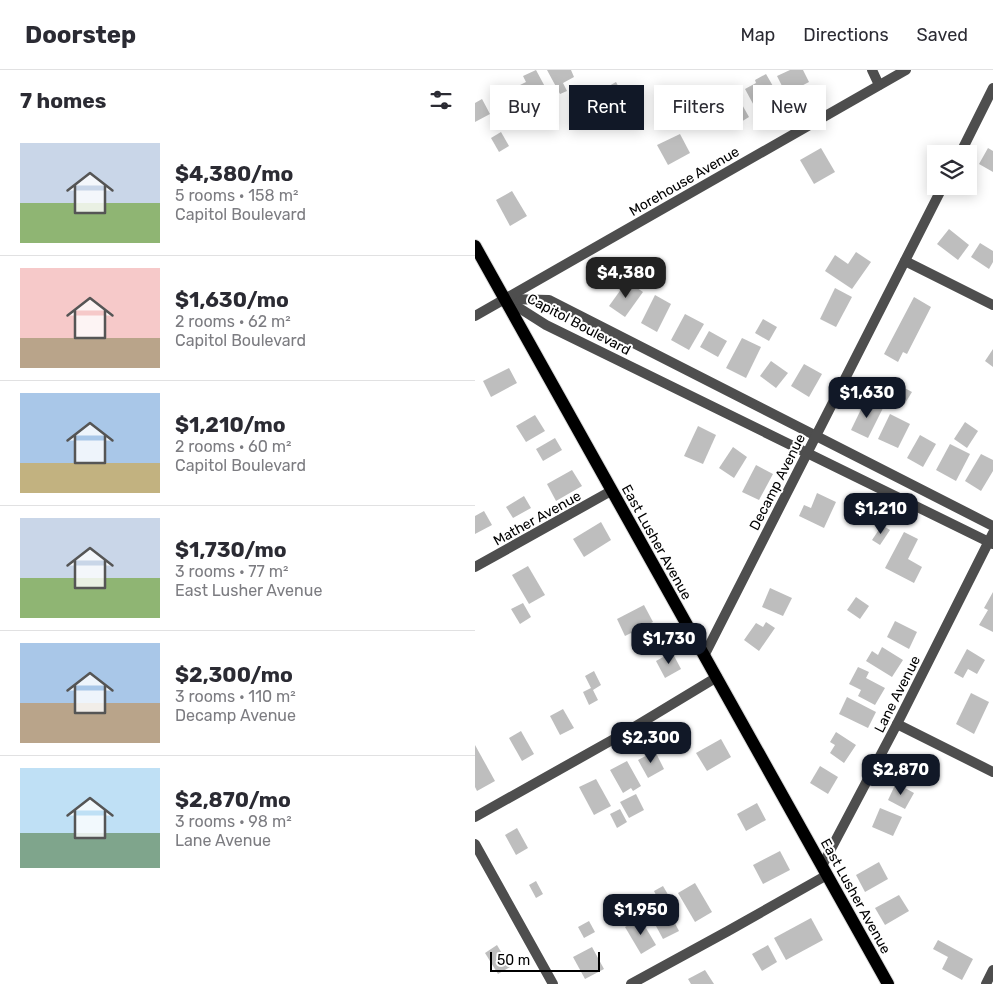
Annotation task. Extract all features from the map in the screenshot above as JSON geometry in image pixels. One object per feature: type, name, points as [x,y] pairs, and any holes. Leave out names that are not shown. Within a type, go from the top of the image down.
[{"type":"main road","name":"East Lusher Avenue","points":[[475,246],[888,984]]},
{"type":"street","points":[[871,70],[879,85]]},
{"type":"street","name":"Morehouse Avenue","points":[[475,316],[906,70]]},
{"type":"street","points":[[964,145],[993,88]]},
{"type":"street","name":"Decamp Avenue","points":[[704,656],[938,195]]},
{"type":"street","points":[[905,261],[993,305]]},
{"type":"street","name":"Capitol Boulevard","points":[[505,299],[549,300],[993,526]]},
{"type":"street","name":"Capitol Boulevard","points":[[505,299],[546,325],[991,540]]},
{"type":"street","name":"Mather Avenue","points":[[475,567],[611,491]]},
{"type":"street","name":"Lane Avenue","points":[[824,870],[991,540]]},
{"type":"street","points":[[475,817],[621,735],[717,677]]},
{"type":"street","points":[[897,724],[993,772]]},
{"type":"street","points":[[475,844],[553,984]]},
{"type":"street","points":[[631,984],[728,931],[824,870]]},
{"type":"street","points":[[986,984],[993,970]]},
{"type":"building","points":[[536,70],[544,85],[520,85],[526,82],[523,76]]},
{"type":"building","points":[[547,70],[571,70],[574,77],[563,83],[567,91],[560,94],[559,85],[555,85]]},
{"type":"building","points":[[790,70],[803,70],[809,82],[803,85],[782,85],[777,76]]},
{"type":"building","points":[[766,74],[772,85],[753,85],[753,104],[745,89],[756,83],[755,80]]},
{"type":"building","points":[[482,99],[490,114],[475,122],[475,103]]},
{"type":"building","points":[[743,106],[749,117],[743,121]]},
{"type":"building","points":[[501,132],[509,146],[499,152],[491,138]]},
{"type":"building","points":[[680,134],[690,153],[668,165],[657,145]]},
{"type":"building","points":[[821,148],[835,172],[814,184],[800,160]]},
{"type":"building","points":[[988,148],[993,151],[993,172],[979,164]]},
{"type":"building","points":[[512,191],[527,216],[510,226],[496,200]]},
{"type":"building","points":[[949,229],[969,245],[958,260],[937,244]]},
{"type":"building","points":[[980,243],[993,251],[993,262],[989,269],[971,257]]},
{"type":"building","points":[[856,252],[871,262],[852,289],[825,271],[835,255],[848,264]]},
{"type":"building","points":[[627,281],[643,292],[625,317],[609,306]]},
{"type":"building","points":[[835,288],[852,297],[836,327],[820,319]]},
{"type":"building","points":[[655,295],[671,304],[657,332],[641,323]]},
{"type":"building","points":[[914,297],[931,307],[907,354],[903,352],[898,362],[884,354]]},
{"type":"building","points":[[685,314],[704,324],[689,350],[671,340]]},
{"type":"building","points":[[763,319],[777,327],[769,341],[755,333]]},
{"type":"building","points":[[709,331],[727,341],[718,357],[700,347]]},
{"type":"building","points":[[742,338],[761,347],[746,378],[726,368]]},
{"type":"building","points":[[993,349],[993,367],[985,361]]},
{"type":"building","points":[[771,361],[788,373],[776,388],[760,376]]},
{"type":"building","points":[[804,364],[822,374],[809,397],[791,386]]},
{"type":"building","points":[[509,368],[517,383],[491,397],[483,381]]},
{"type":"building","points":[[899,385],[912,392],[904,405],[891,398]]},
{"type":"building","points":[[866,399],[883,408],[868,438],[851,430]]},
{"type":"building","points":[[890,414],[910,424],[898,448],[878,439]]},
{"type":"building","points":[[535,415],[545,431],[526,442],[516,426]]},
{"type":"building","points":[[965,422],[978,431],[967,448],[954,439]]},
{"type":"building","points":[[698,426],[716,435],[703,464],[684,456]]},
{"type":"building","points":[[920,435],[936,444],[923,467],[907,458]]},
{"type":"building","points":[[555,438],[562,450],[543,461],[536,449]]},
{"type":"building","points":[[950,444],[970,454],[956,481],[936,470]]},
{"type":"building","points":[[733,447],[747,457],[734,478],[719,468]]},
{"type":"building","points":[[981,454],[993,460],[993,471],[981,491],[965,481]]},
{"type":"building","points":[[756,465],[773,474],[759,500],[742,492]]},
{"type":"building","points":[[572,470],[582,486],[556,501],[547,484]]},
{"type":"building","points":[[817,493],[836,502],[824,528],[799,516],[804,505],[811,508]]},
{"type":"building","points":[[524,496],[531,508],[513,518],[506,507]]},
{"type":"building","points":[[484,511],[492,525],[475,534],[475,516]]},
{"type":"building","points":[[601,522],[611,540],[584,557],[573,539]]},
{"type":"building","points":[[882,525],[890,530],[880,545],[872,540]]},
{"type":"building","points":[[904,532],[918,539],[908,559],[922,567],[914,583],[885,568]]},
{"type":"building","points":[[528,566],[545,595],[529,604],[512,575]]},
{"type":"building","points":[[770,588],[792,598],[783,616],[762,607]]},
{"type":"building","points":[[993,592],[993,632],[979,625],[988,610],[984,608]]},
{"type":"building","points":[[856,597],[869,606],[860,619],[847,610]]},
{"type":"building","points":[[523,603],[531,617],[520,624],[511,609]]},
{"type":"building","points":[[644,605],[653,622],[625,636],[617,619]]},
{"type":"building","points":[[895,621],[917,632],[909,649],[887,637]]},
{"type":"building","points":[[766,622],[775,628],[759,651],[744,640],[756,623],[763,627]]},
{"type":"building","points":[[882,647],[903,660],[892,677],[866,661],[872,651],[878,655]]},
{"type":"building","points":[[967,649],[985,660],[977,674],[968,669],[963,678],[954,673]]},
{"type":"building","points":[[672,652],[681,669],[665,678],[656,661]]},
{"type":"building","points":[[858,667],[869,672],[866,678],[885,688],[875,705],[858,696],[861,690],[849,684]]},
{"type":"building","points":[[594,671],[601,685],[593,690],[598,700],[589,705],[583,692],[591,688],[585,676]]},
{"type":"building","points":[[971,693],[989,702],[974,734],[956,724]]},
{"type":"building","points":[[847,697],[876,712],[868,728],[839,714]]},
{"type":"building","points":[[563,709],[574,728],[560,735],[550,716]]},
{"type":"building","points":[[521,731],[534,754],[522,761],[509,738]]},
{"type":"building","points":[[836,732],[856,745],[844,763],[830,753],[835,745],[830,742]]},
{"type":"building","points":[[721,739],[731,757],[707,771],[696,753]]},
{"type":"building","points":[[475,745],[495,781],[477,791],[475,787]]},
{"type":"building","points":[[655,751],[664,769],[648,778],[638,760]]},
{"type":"building","points":[[627,761],[641,786],[633,791],[631,788],[623,793],[610,770]]},
{"type":"building","points":[[820,766],[838,777],[828,794],[810,783]]},
{"type":"building","points":[[596,779],[611,806],[594,815],[579,787]]},
{"type":"building","points":[[896,783],[914,793],[905,809],[888,800]]},
{"type":"building","points":[[636,794],[644,810],[629,818],[620,802]]},
{"type":"building","points":[[757,803],[766,820],[746,831],[737,814]]},
{"type":"building","points":[[880,808],[902,817],[893,836],[872,827]]},
{"type":"building","points":[[620,809],[627,822],[617,828],[610,814]]},
{"type":"building","points":[[517,828],[528,848],[516,855],[505,835]]},
{"type":"building","points":[[780,851],[790,870],[763,884],[753,865]]},
{"type":"building","points":[[879,862],[888,879],[865,892],[856,875]]},
{"type":"building","points":[[536,881],[543,894],[536,898],[529,885]]},
{"type":"building","points":[[695,883],[712,912],[695,922],[678,893]]},
{"type":"building","points":[[663,886],[670,898],[660,903],[654,891]]},
{"type":"building","points":[[899,895],[909,911],[885,925],[875,908]]},
{"type":"building","points":[[666,906],[679,931],[663,939],[650,915]]},
{"type":"building","points":[[640,918],[656,945],[641,954],[625,927]]},
{"type":"building","points":[[811,918],[823,940],[786,960],[774,938]]},
{"type":"building","points":[[589,921],[595,932],[584,938],[578,927]]},
{"type":"building","points":[[938,940],[973,959],[962,980],[942,969],[948,957],[933,949]]},
{"type":"building","points":[[497,945],[510,967],[498,974],[485,953]]},
{"type":"building","points":[[768,945],[777,962],[762,971],[752,954]]},
{"type":"building","points":[[592,947],[604,969],[585,979],[573,957]]},
{"type":"building","points":[[705,970],[714,984],[691,984],[688,979]]}]
